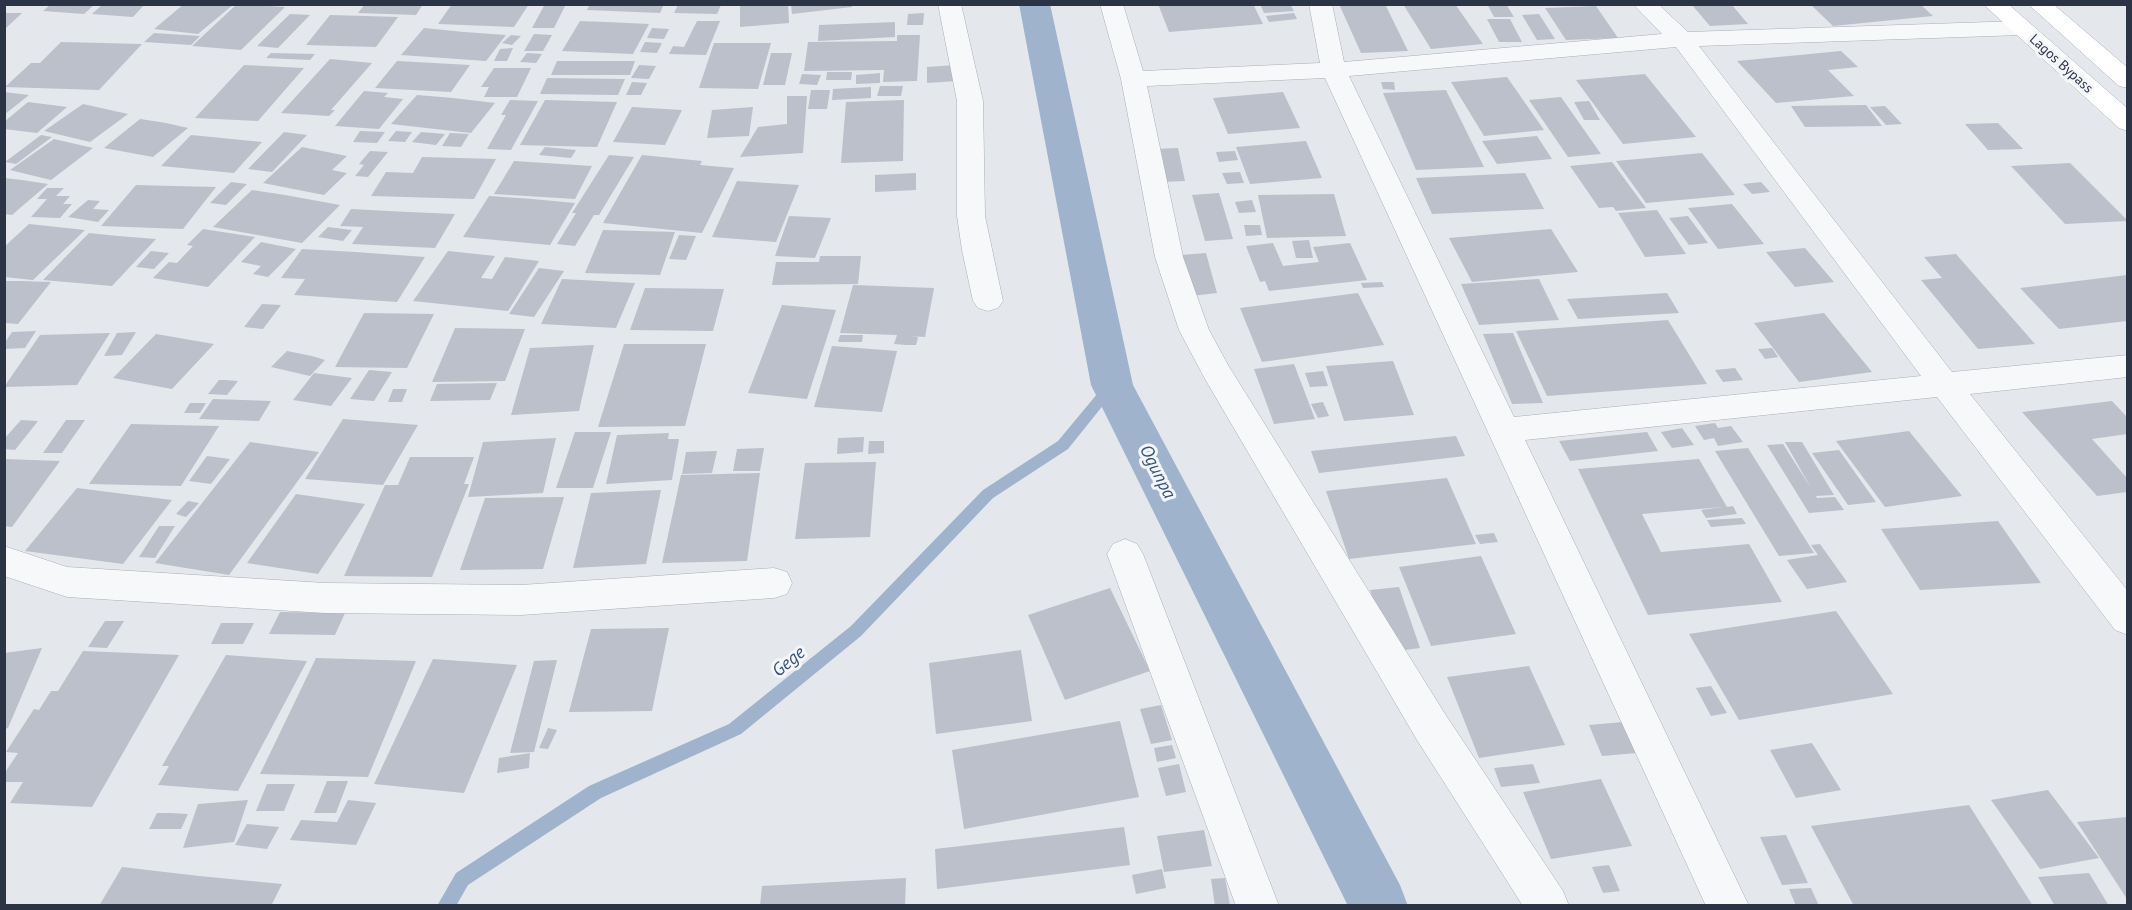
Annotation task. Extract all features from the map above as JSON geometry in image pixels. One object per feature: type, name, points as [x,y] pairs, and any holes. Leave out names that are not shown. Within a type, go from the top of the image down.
[{"type":"main road","name":"Lagos Bypass","points":[[1994,4],[2127,123]]},
{"type":"main road","name":"Lagos Bypass","points":[[2039,4],[2127,81]]},
{"type":"street","points":[[949,4],[970,101],[971,216],[988,301]]},
{"type":"street","points":[[1111,4],[1133,79],[1169,258],[1194,330],[1216,371],[1431,727],[1548,906]]},
{"type":"street","points":[[1320,4],[1334,70],[1728,906]]},
{"type":"street","points":[[1644,4],[1682,39],[1944,384],[2127,619]]},
{"type":"street","points":[[1133,79],[1334,70],[1682,39],[2021,28]]},
{"type":"street","points":[[1505,430],[2127,366]]},
{"type":"street","points":[[1125,554],[1258,906]]},
{"type":"street","points":[[4,561],[67,582],[325,598],[521,600],[774,582]]},
{"type":"building","points":[[51,4],[95,4],[84,14],[43,11]]},
{"type":"building","points":[[103,4],[145,4],[133,17],[92,14]]},
{"type":"building","points":[[184,4],[234,4],[198,34],[154,29]]},
{"type":"building","points":[[237,4],[285,7],[241,50],[192,46]]},
{"type":"building","points":[[365,4],[423,4],[416,15],[358,13]]},
{"type":"building","points":[[452,4],[529,4],[514,27],[438,24]]},
{"type":"building","points":[[545,4],[566,4],[554,28],[532,28]]},
{"type":"building","points":[[590,4],[664,4],[660,13],[587,10]]},
{"type":"building","points":[[740,4],[788,4],[789,23],[740,27]]},
{"type":"building","points":[[791,4],[852,4],[852,7],[792,14]]},
{"type":"building","points":[[1158,4],[1253,4],[1263,24],[1169,32]]},
{"type":"building","points":[[1260,4],[1290,4],[1294,11],[1264,13]]},
{"type":"building","points":[[1339,4],[1385,4],[1408,51],[1361,53]]},
{"type":"building","points":[[1403,4],[1455,4],[1483,44],[1431,49]]},
{"type":"building","points":[[1487,4],[1506,4],[1514,17],[1494,17]]},
{"type":"building","points":[[1810,4],[1920,4],[1933,16],[1833,26]]},
{"type":"building","points":[[678,5],[721,5],[717,14],[674,13]]},
{"type":"building","points":[[1692,5],[1732,5],[1748,24],[1710,26]]},
{"type":"building","points":[[1596,6],[1618,38],[1566,40],[1545,8]]},
{"type":"building","points":[[4,13],[22,13],[4,30]]},
{"type":"building","points":[[924,13],[923,25],[907,25],[908,14]]},
{"type":"building","points":[[1294,13],[1297,19],[1269,22],[1266,16]]},
{"type":"building","points":[[290,14],[310,15],[278,48],[257,46]]},
{"type":"building","points":[[1539,14],[1555,39],[1537,40],[1522,15]]},
{"type":"building","points":[[330,15],[398,17],[376,47],[306,45]]},
{"type":"building","points":[[1487,19],[1510,19],[1522,42],[1499,42]]},
{"type":"building","points":[[580,21],[649,24],[633,54],[562,51]]},
{"type":"building","points":[[697,21],[720,21],[706,55],[669,54],[673,46],[684,47]]},
{"type":"building","points":[[895,22],[895,37],[818,41],[819,25]]},
{"type":"building","points":[[424,28],[506,35],[486,61],[401,55]]},
{"type":"building","points":[[652,28],[669,29],[664,39],[647,38]]},
{"type":"building","points":[[154,33],[200,36],[191,45],[144,42]]},
{"type":"building","points":[[534,34],[552,35],[543,51],[524,51]]},
{"type":"building","points":[[511,35],[521,36],[512,45],[502,43]]},
{"type":"building","points":[[897,35],[920,35],[917,81],[883,82],[884,70],[804,71],[808,42],[897,41]]},
{"type":"building","points":[[61,42],[142,44],[99,90],[5,87],[31,63],[40,63]]},
{"type":"building","points":[[645,42],[662,43],[657,53],[640,52]]},
{"type":"building","points":[[714,43],[771,43],[758,89],[699,88]]},
{"type":"building","points":[[513,48],[507,61],[494,61],[500,49]]},
{"type":"building","points":[[1841,51],[1858,67],[1828,70],[1854,96],[1776,103],[1737,61]]},
{"type":"building","points":[[271,53],[315,54],[310,60],[266,58]]},
{"type":"building","points":[[527,53],[542,54],[536,63],[520,62]]},
{"type":"building","points":[[771,53],[792,53],[785,85],[763,85]]},
{"type":"building","points":[[330,59],[372,63],[331,110],[335,110],[329,116],[281,113]]},
{"type":"building","points":[[397,61],[470,65],[451,92],[375,88]]},
{"type":"building","points":[[557,61],[635,61],[630,75],[551,75]]},
{"type":"building","points":[[244,65],[304,68],[258,121],[195,118]]},
{"type":"building","points":[[639,65],[656,66],[649,79],[631,78]]},
{"type":"building","points":[[956,65],[957,81],[927,83],[927,67]]},
{"type":"building","points":[[494,68],[531,68],[517,97],[484,97],[489,87],[481,87]]},
{"type":"building","points":[[827,72],[852,72],[851,80],[826,80]]},
{"type":"building","points":[[880,73],[880,83],[856,84],[856,75]]},
{"type":"building","points":[[802,74],[821,75],[817,85],[799,84]]},
{"type":"building","points":[[1645,74],[1696,137],[1623,144],[1576,80]]},
{"type":"building","points":[[1507,77],[1544,130],[1484,136],[1451,82]]},
{"type":"building","points":[[547,78],[625,79],[618,95],[540,94]]},
{"type":"building","points":[[632,82],[647,83],[641,95],[626,95]]},
{"type":"building","points":[[1381,82],[1394,82],[1395,90],[1383,89]]},
{"type":"building","points":[[880,86],[903,86],[901,96],[877,96]]},
{"type":"building","points":[[871,87],[871,98],[832,100],[833,89]]},
{"type":"building","points":[[811,90],[830,90],[827,109],[808,109]]},
{"type":"building","points":[[1446,90],[1484,167],[1416,170],[1383,93]]},
{"type":"building","points":[[364,91],[388,93],[384,97],[403,99],[379,129],[335,126]]},
{"type":"building","points":[[4,92],[29,95],[4,115]]},
{"type":"building","points":[[1283,92],[1300,128],[1228,134],[1213,98]]},
{"type":"building","points":[[417,95],[495,103],[471,133],[391,124]]},
{"type":"building","points":[[787,96],[807,96],[803,153],[740,157],[758,127],[787,124]]},
{"type":"building","points":[[1561,97],[1601,154],[1568,157],[1529,100]]},
{"type":"building","points":[[510,100],[538,101],[511,150],[487,149],[506,115],[501,115]]},
{"type":"building","points":[[545,100],[617,102],[597,147],[520,145]]},
{"type":"building","points":[[904,100],[903,161],[841,163],[846,102]]},
{"type":"building","points":[[1589,101],[1600,120],[1584,120],[1574,102]]},
{"type":"building","points":[[28,102],[67,107],[37,133],[4,129],[4,122]]},
{"type":"building","points":[[83,104],[128,114],[90,142],[44,131]]},
{"type":"building","points":[[1866,105],[1882,126],[1805,127],[1791,106]]},
{"type":"building","points":[[1885,106],[1902,124],[1886,125],[1870,107]]},
{"type":"building","points":[[632,107],[682,110],[665,145],[613,142]]},
{"type":"building","points":[[753,107],[749,136],[707,138],[712,110]]},
{"type":"building","points":[[140,119],[188,128],[153,157],[104,148]]},
{"type":"building","points":[[1998,123],[2023,149],[1988,150],[1965,124]]},
{"type":"building","points":[[360,131],[385,132],[377,143],[353,142]]},
{"type":"building","points":[[396,131],[412,132],[405,142],[388,141]]},
{"type":"building","points":[[284,132],[307,135],[272,172],[248,169]]},
{"type":"building","points":[[421,132],[445,134],[436,145],[412,142]]},
{"type":"building","points":[[450,133],[469,134],[461,147],[442,146]]},
{"type":"building","points":[[41,135],[52,137],[16,164],[5,162]]},
{"type":"building","points":[[191,135],[262,142],[234,173],[161,166]]},
{"type":"building","points":[[1537,136],[1552,159],[1497,164],[1482,141]]},
{"type":"building","points":[[54,139],[93,148],[51,180],[10,170]]},
{"type":"building","points":[[1306,141],[1322,178],[1250,184],[1236,147]]},
{"type":"building","points":[[302,147],[347,156],[332,170],[347,173],[324,195],[263,183]]},
{"type":"building","points":[[545,147],[576,150],[571,158],[539,155]]},
{"type":"building","points":[[1178,148],[1185,181],[1162,182],[1155,149]]},
{"type":"building","points":[[370,151],[388,152],[368,177],[355,176],[364,165],[359,164]]},
{"type":"building","points":[[1235,151],[1238,160],[1219,162],[1216,152]]},
{"type":"building","points":[[1702,153],[1735,195],[1646,203],[1616,161]]},
{"type":"building","points":[[609,155],[634,157],[599,215],[594,215],[575,246],[557,244],[576,213],[572,213]]},
{"type":"building","points":[[642,155],[702,161],[700,165],[734,168],[702,233],[603,223]]},
{"type":"building","points":[[422,157],[496,159],[474,199],[371,196],[386,172],[413,173]]},
{"type":"building","points":[[514,161],[592,166],[575,199],[494,194]]},
{"type":"building","points":[[1612,162],[1646,208],[1616,211],[1613,207],[1599,208],[1570,166]]},
{"type":"building","points":[[2070,163],[2128,221],[2065,224],[2011,166]]},
{"type":"building","points":[[1240,172],[1244,183],[1227,184],[1222,173]]},
{"type":"building","points":[[916,173],[916,190],[875,192],[875,175]]},
{"type":"building","points":[[1525,173],[1544,209],[1432,214],[1416,178]]},
{"type":"building","points":[[4,178],[48,184],[12,215],[4,214]]},
{"type":"building","points":[[737,181],[799,185],[776,242],[712,237]]},
{"type":"building","points":[[231,182],[247,184],[226,205],[210,203]]},
{"type":"building","points":[[1761,182],[1770,192],[1752,194],[1743,184]]},
{"type":"building","points":[[136,185],[216,187],[183,229],[101,226]]},
{"type":"building","points":[[47,188],[64,188],[56,196],[70,196],[63,204],[72,204],[60,218],[31,217],[47,199],[37,199]]},
{"type":"building","points":[[252,190],[340,205],[302,243],[213,227]]},
{"type":"building","points":[[1219,193],[1233,239],[1205,241],[1192,195]]},
{"type":"building","points":[[1334,194],[1346,236],[1267,238],[1258,195]]},
{"type":"building","points":[[489,196],[575,203],[550,245],[463,237]]},
{"type":"building","points":[[88,200],[100,201],[93,209],[109,210],[98,222],[68,217]]},
{"type":"building","points":[[1252,200],[1256,212],[1239,213],[1235,202]]},
{"type":"building","points":[[1732,204],[1764,244],[1718,249],[1688,208]]},
{"type":"building","points":[[351,209],[455,214],[435,248],[352,244],[363,227],[340,226]]},
{"type":"building","points":[[1657,210],[1686,254],[1645,257],[1618,213]]},
{"type":"building","points":[[789,216],[831,218],[815,258],[775,256]]},
{"type":"building","points":[[1688,216],[1708,243],[1689,245],[1669,218]]},
{"type":"building","points":[[29,224],[85,230],[33,280],[4,277],[4,247]]},
{"type":"building","points":[[1244,225],[1260,225],[1262,235],[1246,236]]},
{"type":"building","points":[[328,227],[352,230],[343,241],[318,237]]},
{"type":"building","points":[[203,229],[255,237],[208,287],[153,278],[169,262],[177,263],[193,246],[187,245]]},
{"type":"building","points":[[1551,229],[1578,272],[1472,282],[1449,238]]},
{"type":"building","points":[[603,230],[675,232],[660,275],[585,273]]},
{"type":"building","points":[[89,233],[156,239],[112,286],[43,280]]},
{"type":"building","points":[[679,235],[696,236],[686,260],[669,259]]},
{"type":"building","points":[[1309,240],[1313,258],[1296,258],[1292,241]]},
{"type":"building","points":[[261,242],[296,249],[268,277],[253,274],[261,266],[241,262]]},
{"type":"building","points":[[1273,243],[1283,266],[1319,262],[1313,247],[1350,243],[1367,280],[1269,291],[1265,281],[1260,282],[1246,246]]},
{"type":"building","points":[[1805,248],[1834,282],[1795,287],[1766,252]]},
{"type":"building","points":[[302,249],[425,257],[397,302],[294,295],[305,279],[281,278]]},
{"type":"building","points":[[151,251],[169,253],[154,269],[136,267]]},
{"type":"building","points":[[448,251],[495,256],[481,278],[492,279],[505,257],[539,261],[508,311],[413,301]]},
{"type":"building","points":[[1206,253],[1217,293],[1191,296],[1181,255]]},
{"type":"building","points":[[1956,254],[2035,344],[1978,349],[1921,280],[1942,278],[1924,257]]},
{"type":"building","points":[[820,256],[861,256],[858,284],[772,285],[776,262],[819,262]]},
{"type":"building","points":[[539,268],[564,271],[534,317],[509,314]]},
{"type":"building","points":[[2127,275],[2127,321],[2059,329],[2020,288]]},
{"type":"building","points":[[562,279],[635,283],[616,328],[541,324]]},
{"type":"building","points":[[1539,279],[1559,320],[1479,325],[1461,284]]},
{"type":"building","points":[[4,281],[51,282],[18,324],[4,323]]},
{"type":"building","points":[[1382,282],[1384,287],[1363,288],[1361,283]]},
{"type":"building","points":[[853,285],[934,288],[925,337],[909,336],[918,337],[916,345],[906,345],[894,344],[897,335],[840,333]]},
{"type":"building","points":[[645,288],[724,289],[713,331],[630,330]]},
{"type":"building","points":[[1358,293],[1384,345],[1262,362],[1240,308]]},
{"type":"building","points":[[1667,293],[1679,313],[1578,319],[1567,299]]},
{"type":"building","points":[[262,304],[281,305],[263,329],[244,327]]},
{"type":"building","points":[[782,305],[836,310],[807,399],[748,393]]},
{"type":"building","points":[[364,313],[434,314],[407,368],[335,367]]},
{"type":"building","points":[[1824,313],[1872,372],[1799,382],[1754,323]]},
{"type":"building","points":[[1668,320],[1707,384],[1547,396],[1516,331]]},
{"type":"building","points":[[455,328],[525,329],[505,381],[432,382]]},
{"type":"building","points":[[36,331],[25,348],[4,349],[4,344],[12,332]]},
{"type":"building","points":[[136,332],[122,355],[104,356],[117,333]]},
{"type":"building","points":[[110,333],[77,385],[4,387],[40,335]]},
{"type":"building","points":[[1513,333],[1543,403],[1512,404],[1483,334]]},
{"type":"building","points":[[156,334],[214,344],[172,389],[113,378]]},
{"type":"building","points":[[840,335],[863,335],[862,342],[838,342]]},
{"type":"building","points":[[624,344],[706,344],[685,426],[598,427]]},
{"type":"building","points":[[594,345],[579,411],[511,415],[530,348]]},
{"type":"building","points":[[832,346],[897,351],[882,412],[814,407]]},
{"type":"building","points":[[1772,348],[1778,357],[1765,359],[1758,349]]},
{"type":"building","points":[[287,351],[325,360],[310,376],[271,367]]},
{"type":"building","points":[[1393,361],[1414,415],[1344,421],[1326,366]]},
{"type":"building","points":[[1294,364],[1315,419],[1274,424],[1254,369]]},
{"type":"building","points":[[1735,368],[1743,380],[1723,382],[1715,370]]},
{"type":"building","points":[[369,370],[392,372],[374,401],[350,399]]},
{"type":"building","points":[[1323,371],[1328,386],[1310,387],[1305,373]]},
{"type":"building","points":[[314,373],[352,378],[331,406],[293,400]]},
{"type":"building","points":[[219,380],[238,381],[227,395],[208,394]]},
{"type":"building","points":[[497,383],[490,400],[430,401],[437,384]]},
{"type":"building","points":[[393,389],[407,389],[402,402],[388,402]]},
{"type":"building","points":[[213,399],[271,401],[259,421],[199,419]]},
{"type":"building","points":[[2112,401],[2127,417],[2127,434],[2092,439],[2127,478],[2127,492],[2097,496],[2022,412]]},
{"type":"building","points":[[1323,402],[1329,416],[1318,418],[1311,404]]},
{"type":"building","points":[[190,403],[206,403],[200,413],[184,413]]},
{"type":"building","points":[[343,419],[418,425],[383,485],[305,479]]},
{"type":"building","points":[[21,420],[38,421],[15,450],[4,449],[4,439]]},
{"type":"building","points":[[66,420],[85,420],[62,453],[43,453]]},
{"type":"building","points":[[1715,423],[1718,428],[1731,426],[1743,442],[1718,446],[1714,438],[1704,440],[1695,426]]},
{"type":"building","points":[[131,424],[219,426],[181,486],[89,484]]},
{"type":"building","points":[[1682,428],[1694,445],[1672,448],[1661,432]]},
{"type":"building","points":[[1909,431],[1962,496],[1885,507],[1836,441]]},
{"type":"building","points":[[575,432],[611,432],[593,488],[556,488]]},
{"type":"building","points":[[1647,432],[1658,451],[1570,461],[1559,441]]},
{"type":"building","points":[[669,433],[668,439],[679,439],[672,480],[606,484],[617,435]]},
{"type":"building","points":[[1456,436],[1465,456],[1319,473],[1311,451]]},
{"type":"building","points":[[864,437],[863,452],[837,454],[838,438]]},
{"type":"building","points":[[556,438],[543,493],[468,497],[483,442]]},
{"type":"building","points":[[869,441],[884,441],[884,453],[868,454]]},
{"type":"building","points":[[250,442],[319,452],[229,575],[155,563]]},
{"type":"building","points":[[1785,442],[1802,442],[1834,495],[1816,496],[1817,498],[1835,497],[1844,510],[1809,513],[1767,445],[1783,444],[1811,488]]},
{"type":"building","points":[[764,448],[760,471],[733,471],[737,449]]},
{"type":"building","points":[[1748,448],[1814,553],[1779,556],[1715,451]]},
{"type":"building","points":[[1839,450],[1876,502],[1848,505],[1812,453]]},
{"type":"building","points":[[717,451],[712,473],[682,474],[686,452]]},
{"type":"building","points":[[207,456],[230,459],[211,484],[189,481]]},
{"type":"building","points":[[410,457],[474,457],[464,484],[469,484],[432,577],[344,576],[385,485],[398,485]]},
{"type":"building","points":[[4,459],[60,461],[12,527],[4,526]]},
{"type":"building","points":[[1699,459],[1727,507],[1733,506],[1737,514],[1706,518],[1701,510],[1722,507],[1642,514],[1661,552],[1749,544],[1782,602],[1648,615],[1578,469]]},
{"type":"building","points":[[876,462],[870,537],[795,539],[805,463]]},
{"type":"building","points":[[760,473],[747,561],[662,563],[681,475]]},
{"type":"building","points":[[1447,478],[1476,544],[1349,559],[1326,491]]},
{"type":"building","points":[[77,488],[172,500],[123,564],[25,551]]},
{"type":"building","points":[[661,490],[646,564],[573,568],[591,493]]},
{"type":"building","points":[[296,494],[365,504],[318,574],[247,563]]},
{"type":"building","points":[[564,497],[543,569],[460,570],[485,498]]},
{"type":"building","points":[[188,501],[199,503],[186,517],[176,514]]},
{"type":"building","points":[[1742,518],[1746,524],[1711,527],[1707,520]]},
{"type":"building","points":[[1998,521],[2041,583],[1920,590],[1881,529]]},
{"type":"building","points":[[159,526],[175,526],[155,558],[139,557]]},
{"type":"building","points":[[1494,533],[1498,542],[1480,544],[1475,535]]},
{"type":"building","points":[[1820,544],[1847,582],[1807,589],[1787,560],[1818,555],[1811,545]]},
{"type":"building","points":[[1481,556],[1516,634],[1431,646],[1399,567]]},
{"type":"building","points":[[1399,587],[1420,648],[1390,652],[1370,590]]},
{"type":"building","points":[[1110,588],[1150,671],[1065,700],[1028,615]]},
{"type":"building","points":[[1836,611],[1893,694],[1739,720],[1689,634]]},
{"type":"building","points":[[280,612],[345,613],[335,635],[269,634]]},
{"type":"building","points":[[105,621],[124,621],[107,648],[88,647]]},
{"type":"building","points":[[221,623],[254,623],[243,644],[211,644]]},
{"type":"building","points":[[669,628],[652,711],[569,712],[591,629]]},
{"type":"building","points":[[42,648],[8,728],[4,729],[4,653]]},
{"type":"building","points":[[1021,650],[1032,721],[936,734],[929,663]]},
{"type":"building","points":[[83,651],[179,655],[92,807],[10,803],[23,782],[4,782],[4,774],[18,753],[6,752],[34,709],[39,710],[51,691],[58,691]]},
{"type":"building","points":[[226,655],[307,661],[238,791],[158,785],[169,766],[162,766]]},
{"type":"building","points":[[316,658],[416,661],[368,777],[260,774]]},
{"type":"building","points":[[433,659],[517,665],[464,793],[374,784]]},
{"type":"building","points":[[557,660],[534,752],[510,753],[534,661]]},
{"type":"building","points":[[1529,666],[1565,745],[1479,758],[1447,677]]},
{"type":"building","points":[[1711,686],[1727,713],[1711,716],[1696,688]]},
{"type":"building","points":[[1161,705],[1172,740],[1151,744],[1140,709]]},
{"type":"building","points":[[1120,721],[1139,797],[964,829],[952,750]]},
{"type":"building","points":[[1623,722],[1637,753],[1602,756],[1589,725]]},
{"type":"building","points":[[548,728],[557,730],[548,749],[539,748]]},
{"type":"building","points":[[1812,743],[1841,790],[1796,798],[1770,750]]},
{"type":"building","points":[[1172,745],[1176,758],[1157,762],[1154,748]]},
{"type":"building","points":[[530,753],[529,768],[497,773],[499,758]]},
{"type":"building","points":[[1179,764],[1186,792],[1166,796],[1158,768]]},
{"type":"building","points":[[1533,764],[1540,783],[1501,787],[1494,768]]},
{"type":"building","points":[[1601,779],[1632,846],[1551,859],[1523,792]]},
{"type":"building","points":[[327,781],[348,781],[336,813],[314,813]]},
{"type":"building","points":[[267,784],[295,784],[284,811],[256,811]]},
{"type":"building","points":[[2048,790],[2099,858],[2040,869],[1991,800]]},
{"type":"building","points":[[248,800],[234,842],[183,848],[198,804]]},
{"type":"building","points":[[348,800],[376,803],[356,845],[290,840],[301,820],[337,822]]},
{"type":"building","points":[[1969,805],[2033,906],[1854,906],[1811,826]]},
{"type":"building","points":[[157,813],[188,814],[181,829],[149,829]]},
{"type":"building","points":[[2127,817],[2127,899],[2077,822]]},
{"type":"building","points":[[247,824],[279,827],[267,849],[235,845]]},
{"type":"building","points":[[1124,827],[1130,865],[937,889],[935,849]]},
{"type":"building","points":[[1204,830],[1212,866],[1164,872],[1157,836]]},
{"type":"building","points":[[1786,835],[1808,883],[1782,885],[1760,837]]},
{"type":"building","points":[[1609,865],[1620,891],[1603,893],[1592,867]]},
{"type":"building","points":[[122,867],[282,884],[271,906],[99,906]]},
{"type":"building","points":[[1162,869],[1166,888],[1136,894],[1132,875]]},
{"type":"building","points":[[2089,873],[2109,906],[2055,906],[2038,877]]},
{"type":"building","points":[[906,878],[905,906],[760,906],[762,886]]},
{"type":"building","points":[[1225,878],[1230,905],[1215,906],[1211,879]]},
{"type":"building","points":[[1811,888],[1819,906],[1796,906],[1789,889]]},
{"type":"waterway","name":"Ogunpa","points":[[1034,4],[1112,385],[1379,906]]},
{"type":"waterway","name":"Gege","points":[[446,906],[462,879],[595,792],[735,729],[856,631],[988,494],[1063,445],[1112,385]]}]
